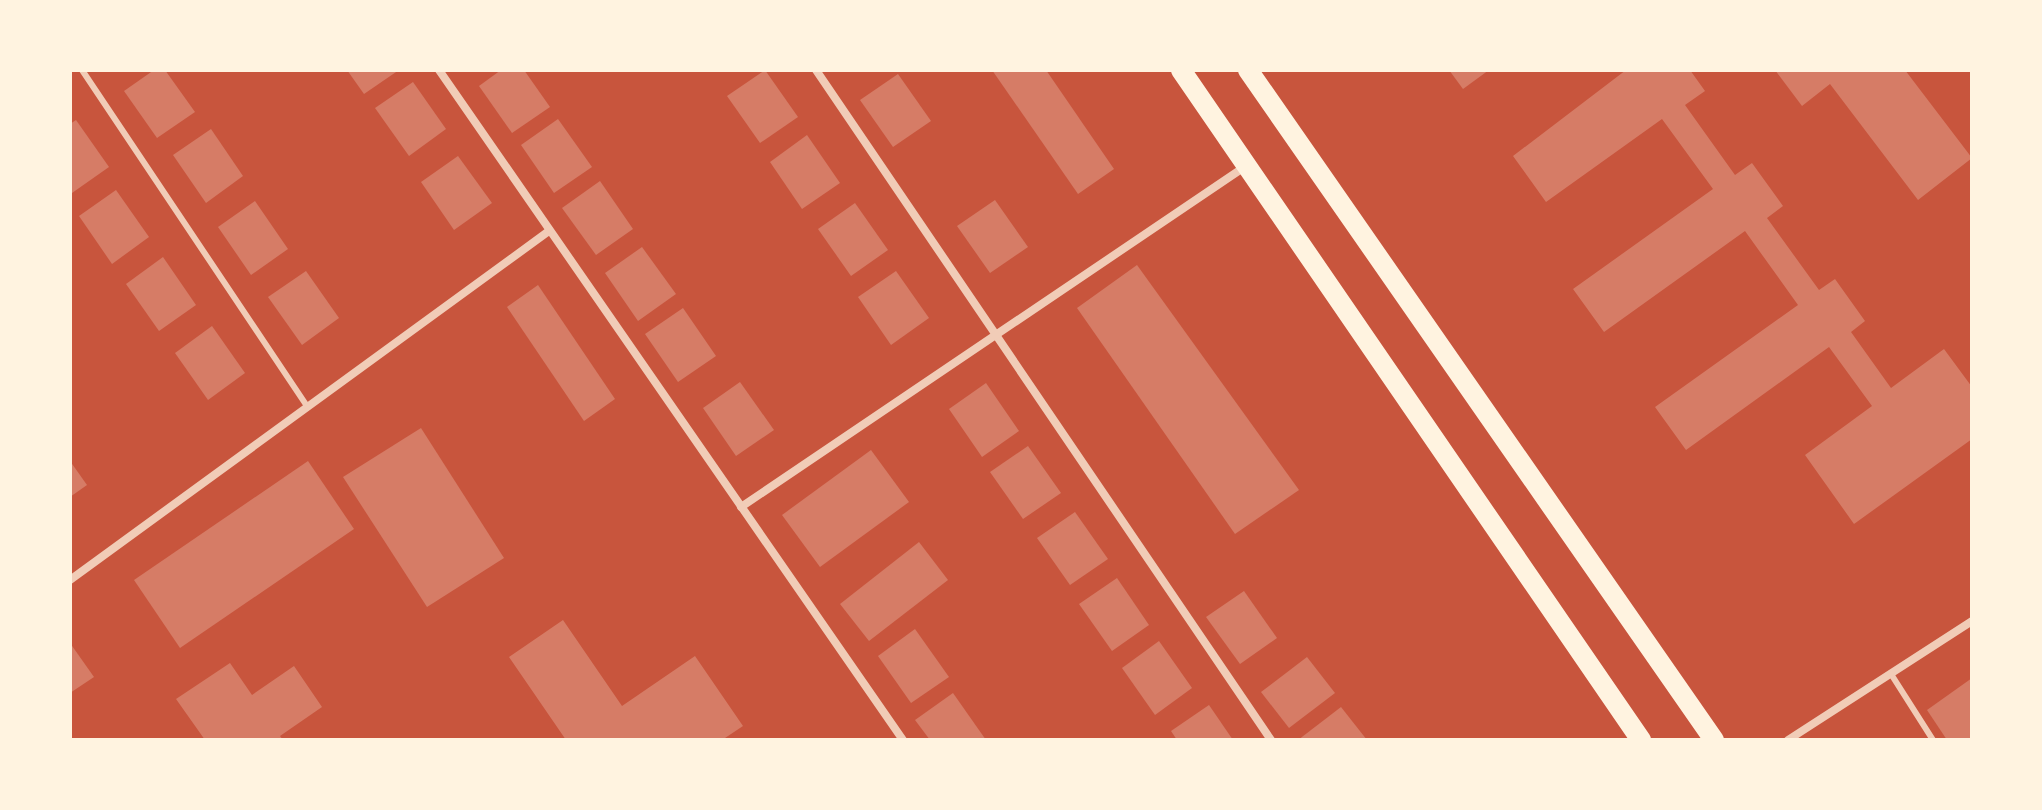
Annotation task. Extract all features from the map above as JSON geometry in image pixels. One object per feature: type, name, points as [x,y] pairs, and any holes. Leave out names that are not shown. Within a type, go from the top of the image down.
[{"type":"main road","points":[[1181,70],[1641,740]]},
{"type":"main road","points":[[1248,70],[1714,740]]},
{"type":"street","points":[[439,70],[903,740]]},
{"type":"street","points":[[816,70],[1271,740]]},
{"type":"street","points":[[741,507],[1247,165]]},
{"type":"street","points":[[70,580],[549,231]]},
{"type":"street","points":[[1788,740],[1972,621]]},
{"type":"lane","points":[[82,70],[308,407]]},
{"type":"lane","points":[[1891,674],[1933,740]]},
{"type":"building","points":[[154,70],[165,70],[195,112],[157,138],[124,91]]},
{"type":"building","points":[[347,70],[399,70],[364,94]]},
{"type":"building","points":[[501,70],[524,70],[550,107],[512,133],[479,86]]},
{"type":"building","points":[[765,70],[798,117],[760,143],[727,96]]},
{"type":"building","points":[[992,70],[1046,70],[1114,169],[1078,194]]},
{"type":"building","points":[[1449,70],[1489,70],[1463,89]]},
{"type":"building","points":[[1626,70],[1690,70],[1705,91],[1685,105],[1735,175],[1752,163],[1783,206],[1767,218],[1819,290],[1835,279],[1865,321],[1851,332],[1891,388],[1944,349],[1972,387],[1972,439],[1854,524],[1805,455],[1872,406],[1829,347],[1686,450],[1655,407],[1798,305],[1745,231],[1604,332],[1573,289],[1713,189],[1662,119],[1546,202],[1513,156]]},
{"type":"building","points":[[1775,70],[1905,70],[1972,158],[1918,200],[1830,84],[1802,106]]},
{"type":"building","points":[[898,74],[931,121],[893,147],[860,100]]},
{"type":"building","points":[[413,82],[446,129],[409,156],[375,108]]},
{"type":"building","points":[[558,119],[592,167],[554,193],[521,145]]},
{"type":"building","points":[[76,120],[109,167],[72,193],[70,124]]},
{"type":"building","points":[[211,129],[243,176],[206,203],[173,155]]},
{"type":"building","points":[[807,135],[840,183],[802,209],[770,162]]},
{"type":"building","points":[[458,156],[492,203],[454,230],[421,182]]},
{"type":"building","points":[[600,181],[633,229],[596,255],[562,208]]},
{"type":"building","points":[[116,190],[149,237],[112,264],[79,216]]},
{"type":"building","points":[[995,200],[1028,247],[990,273],[957,226]]},
{"type":"building","points":[[255,201],[288,249],[251,275],[218,227]]},
{"type":"building","points":[[855,203],[888,250],[851,276],[818,229]]},
{"type":"building","points":[[642,247],[676,294],[638,321],[605,273]]},
{"type":"building","points":[[163,257],[196,305],[159,331],[126,284]]},
{"type":"building","points":[[1137,265],[1299,490],[1235,534],[1077,308]]},
{"type":"building","points":[[306,271],[339,318],[302,345],[268,297]]},
{"type":"building","points":[[896,271],[929,318],[891,345],[858,297]]},
{"type":"building","points":[[538,285],[615,399],[584,421],[507,307]]},
{"type":"building","points":[[683,308],[716,356],[678,382],[645,334]]},
{"type":"building","points":[[212,326],[245,373],[208,400],[175,353]]},
{"type":"building","points":[[740,382],[774,430],[736,456],[703,408]]},
{"type":"building","points":[[986,383],[1019,431],[982,457],[949,409]]},
{"type":"building","points":[[421,428],[504,558],[427,607],[343,477]]},
{"type":"building","points":[[1028,446],[1061,493],[1023,519],[990,472]]},
{"type":"building","points":[[871,450],[909,502],[820,567],[782,515]]},
{"type":"building","points":[[70,461],[87,485],[70,497]]},
{"type":"building","points":[[308,461],[354,529],[180,648],[134,580]]},
{"type":"building","points":[[1075,512],[1108,559],[1070,585],[1037,538]]},
{"type":"building","points":[[919,542],[948,580],[869,641],[840,604]]},
{"type":"building","points":[[1117,578],[1149,625],[1112,651],[1079,604]]},
{"type":"building","points":[[1244,591],[1277,638],[1240,664],[1206,617]]},
{"type":"building","points":[[563,620],[622,706],[695,656],[743,726],[722,740],[566,740],[509,657]]},
{"type":"building","points":[[915,629],[949,677],[911,703],[878,656]]},
{"type":"building","points":[[1159,641],[1192,688],[1155,715],[1122,668]]},
{"type":"building","points":[[70,643],[94,677],[70,693]]},
{"type":"building","points":[[1307,657],[1335,693],[1289,728],[1261,692]]},
{"type":"building","points":[[230,663],[252,695],[294,666],[322,707],[280,736],[283,740],[205,740],[176,699]]},
{"type":"building","points":[[1972,678],[1972,740],[1947,740],[1927,710]]},
{"type":"building","points":[[953,693],[986,740],[930,740],[915,720]]},
{"type":"building","points":[[1209,705],[1233,740],[1177,740],[1171,731]]},
{"type":"building","points":[[1341,707],[1367,740],[1298,740]]}]
